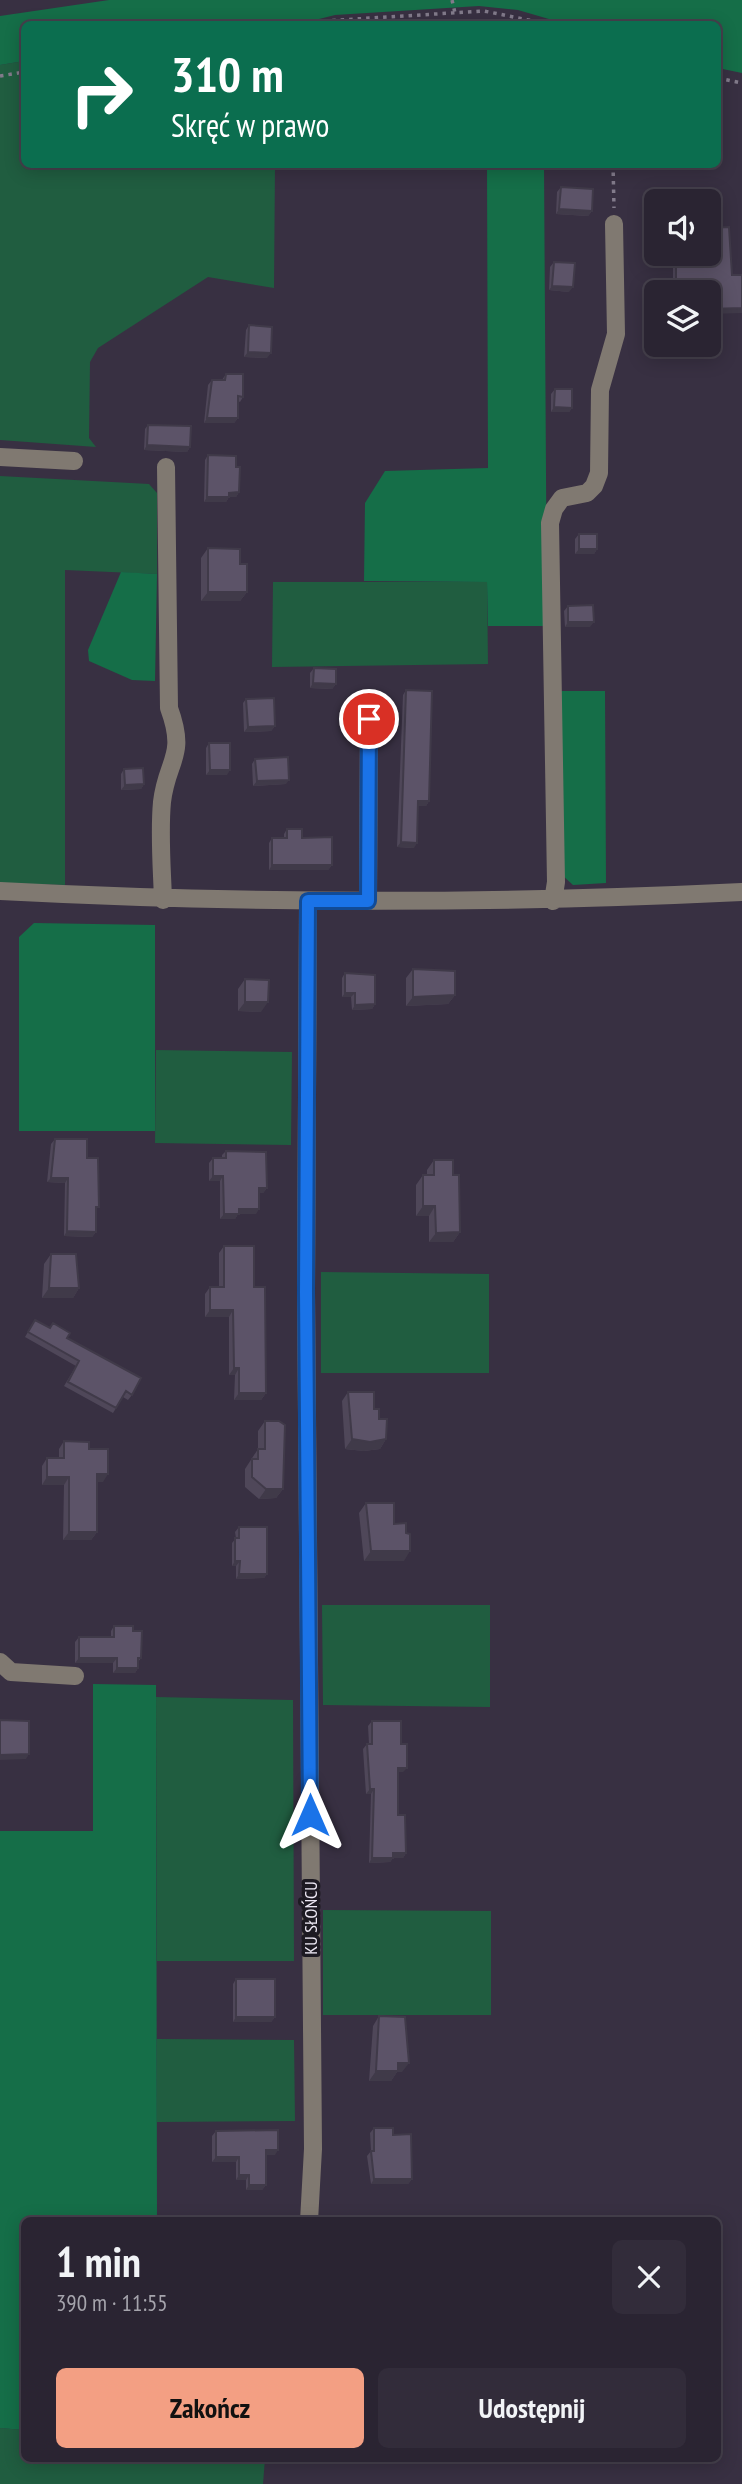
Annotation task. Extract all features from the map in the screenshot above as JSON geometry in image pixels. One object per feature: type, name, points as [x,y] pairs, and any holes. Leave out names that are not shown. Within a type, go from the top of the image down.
[{"type":"street","points":[[553,901],[556,882],[550,523],[554,509],[562,498],[587,493],[594,486],[599,473],[600,390],[616,334],[614,224]]},
{"type":"street","points":[[0,457],[74,461]]},
{"type":"street","points":[[163,900],[162,804],[177,747],[175,726],[169,708],[166,467]]},
{"type":"street","points":[[368,901],[369,719]]},
{"type":"street","points":[[0,891],[163,900],[308,901],[553,901],[742,892]]},
{"type":"street","name":"KU SŁOŃCU","points":[[308,901],[306,1292],[313,2149],[309,2217]]},
{"type":"street","points":[[0,1662],[11,1672],[75,1676]]},
{"type":"path","points":[[452,0],[455,13]]},
{"type":"path","points":[[323,21],[484,11],[533,21]]},
{"type":"path","points":[[0,76],[21,72]]},
{"type":"path","points":[[721,79],[742,83]]},
{"type":"path","points":[[613,168],[614,224]]},
{"type":"green space","points":[[109,0],[742,0],[742,73],[721,69],[721,21],[556,21],[518,10],[479,6],[335,15],[311,21],[21,21],[21,62],[0,65],[0,16]]},
{"type":"green space","points":[[21,62],[21,168],[275,168],[274,288],[208,277],[98,348],[90,362],[89,438],[96,447],[0,440],[0,65]]},
{"type":"green space","points":[[487,168],[544,168],[547,626],[488,626],[487,582],[364,581],[365,503],[385,471],[488,468]]},
{"type":"green space","points":[[0,476],[149,484],[157,493],[157,574],[65,570],[65,885],[0,883]]},
{"type":"green space","points":[[121,572],[157,574],[155,681],[132,680],[89,661],[88,650]]},
{"type":"green space","points":[[273,582],[487,582],[488,664],[272,667]]},
{"type":"green space","points":[[559,691],[605,691],[606,883],[573,885],[561,874]]},
{"type":"green space","points":[[34,923],[155,925],[155,1131],[19,1131],[19,937]]},
{"type":"green space","points":[[156,1050],[292,1052],[291,1145],[155,1143]]},
{"type":"green space","points":[[321,1272],[489,1274],[489,1373],[321,1373]]},
{"type":"green space","points":[[322,1605],[490,1605],[490,1707],[323,1705]]},
{"type":"green space","points":[[93,1684],[156,1685],[157,2217],[21,2217],[21,2430],[0,2428],[0,1831],[93,1831]]},
{"type":"green space","points":[[156,1697],[293,1700],[294,1961],[157,1961]]},
{"type":"green space","points":[[323,1910],[491,1911],[491,2015],[323,2015]]},
{"type":"green space","points":[[157,2039],[294,2040],[295,2121],[157,2122]]},
{"type":"green space","points":[[0,2428],[21,2430],[21,2462],[265,2462],[263,2484],[0,2484]]},
{"type":"building","points":[[561,187],[593,189],[592,211],[559,209]]},
{"type":"building","points":[[721,227],[729,227],[732,275],[742,275],[742,308],[721,309],[721,280],[676,280],[676,266],[721,266]]},
{"type":"building","points":[[554,262],[575,263],[573,287],[552,286]]},
{"type":"building","points":[[249,325],[272,327],[271,353],[248,352]]},
{"type":"building","points":[[226,374],[243,374],[243,397],[238,396],[238,418],[207,418],[212,380],[225,380]]},
{"type":"building","points":[[555,389],[572,389],[572,408],[554,407]]},
{"type":"building","points":[[148,425],[191,426],[190,447],[147,445]]},
{"type":"building","points":[[208,455],[236,456],[236,467],[240,467],[239,492],[229,493],[229,497],[207,497]]},
{"type":"building","points":[[579,534],[597,534],[597,549],[579,549]]},
{"type":"building","points":[[208,548],[240,549],[240,564],[247,564],[247,592],[208,592]]},
{"type":"building","points":[[593,605],[594,622],[568,622],[568,606]]},
{"type":"building","points":[[314,668],[336,669],[336,684],[313,683]]},
{"type":"building","points":[[406,690],[432,691],[429,801],[418,801],[417,843],[401,842]]},
{"type":"building","points":[[274,698],[275,726],[248,727],[246,699]]},
{"type":"building","points":[[209,743],[230,743],[230,770],[210,770]]},
{"type":"building","points":[[288,757],[289,780],[257,781],[255,759]]},
{"type":"building","points":[[143,768],[144,784],[125,785],[124,769]]},
{"type":"building","points":[[287,829],[302,829],[302,838],[332,837],[332,865],[272,865],[272,838],[287,838]]},
{"type":"building","points":[[413,969],[455,971],[455,995],[413,997]]},
{"type":"building","points":[[345,973],[375,975],[375,1004],[355,1005],[355,993],[345,993]]},
{"type":"building","points":[[245,979],[269,980],[268,1002],[245,1002]]},
{"type":"building","points":[[55,1139],[87,1139],[87,1158],[98,1158],[99,1207],[96,1207],[96,1232],[67,1231],[68,1178],[51,1178]]},
{"type":"building","points":[[226,1151],[266,1152],[267,1188],[259,1188],[259,1209],[239,1209],[239,1214],[224,1214],[223,1176],[213,1176],[213,1158],[226,1158]]},
{"type":"building","points":[[434,1160],[453,1160],[453,1175],[459,1175],[460,1232],[436,1233],[435,1206],[423,1206],[423,1175],[434,1175]]},
{"type":"building","points":[[224,1246],[254,1246],[254,1287],[265,1287],[266,1393],[239,1393],[239,1368],[234,1368],[233,1310],[210,1310],[210,1287],[224,1287]]},
{"type":"building","points":[[51,1254],[76,1254],[79,1288],[49,1288]]},
{"type":"building","points":[[35,1320],[50,1328],[53,1323],[70,1333],[67,1338],[141,1378],[132,1395],[126,1391],[116,1408],[68,1382],[79,1361],[28,1332]]},
{"type":"building","points":[[348,1392],[374,1392],[374,1409],[379,1409],[379,1419],[387,1419],[386,1439],[370,1442],[352,1439]]},
{"type":"building","points":[[265,1421],[279,1421],[285,1425],[283,1489],[266,1489],[252,1477],[252,1459],[258,1459],[258,1449],[265,1449]]},
{"type":"building","points":[[64,1441],[89,1442],[89,1449],[108,1449],[108,1474],[97,1474],[97,1532],[69,1532],[69,1477],[47,1477],[47,1458],[64,1458]]},
{"type":"building","points":[[366,1503],[394,1503],[394,1524],[406,1523],[406,1533],[410,1534],[410,1551],[371,1551]]},
{"type":"building","points":[[239,1527],[267,1527],[267,1574],[239,1574],[240,1561],[235,1561],[235,1538],[239,1538]]},
{"type":"building","points":[[114,1626],[133,1626],[133,1631],[142,1631],[138,1668],[117,1668],[117,1658],[79,1658],[79,1637],[114,1637]]},
{"type":"building","points":[[0,1720],[29,1721],[29,1754],[0,1755]]},
{"type":"building","points":[[372,1721],[401,1721],[401,1744],[407,1744],[407,1768],[398,1768],[398,1815],[405,1815],[406,1853],[393,1853],[393,1858],[372,1858],[374,1789],[370,1789],[367,1744],[372,1744]]},
{"type":"building","points":[[236,1979],[275,1979],[275,2017],[236,2017]]},
{"type":"building","points":[[379,2016],[405,2017],[409,2063],[398,2063],[398,2071],[376,2071]]},
{"type":"building","points":[[374,2128],[393,2128],[393,2135],[411,2134],[412,2179],[374,2179],[371,2151],[374,2151]]},
{"type":"building","points":[[278,2130],[278,2150],[266,2150],[266,2185],[249,2185],[249,2175],[239,2175],[239,2157],[216,2157],[216,2131]]},
{"type":"route","points":[[310,1815],[306,1292],[308,901],[368,901],[369,719]]}]
